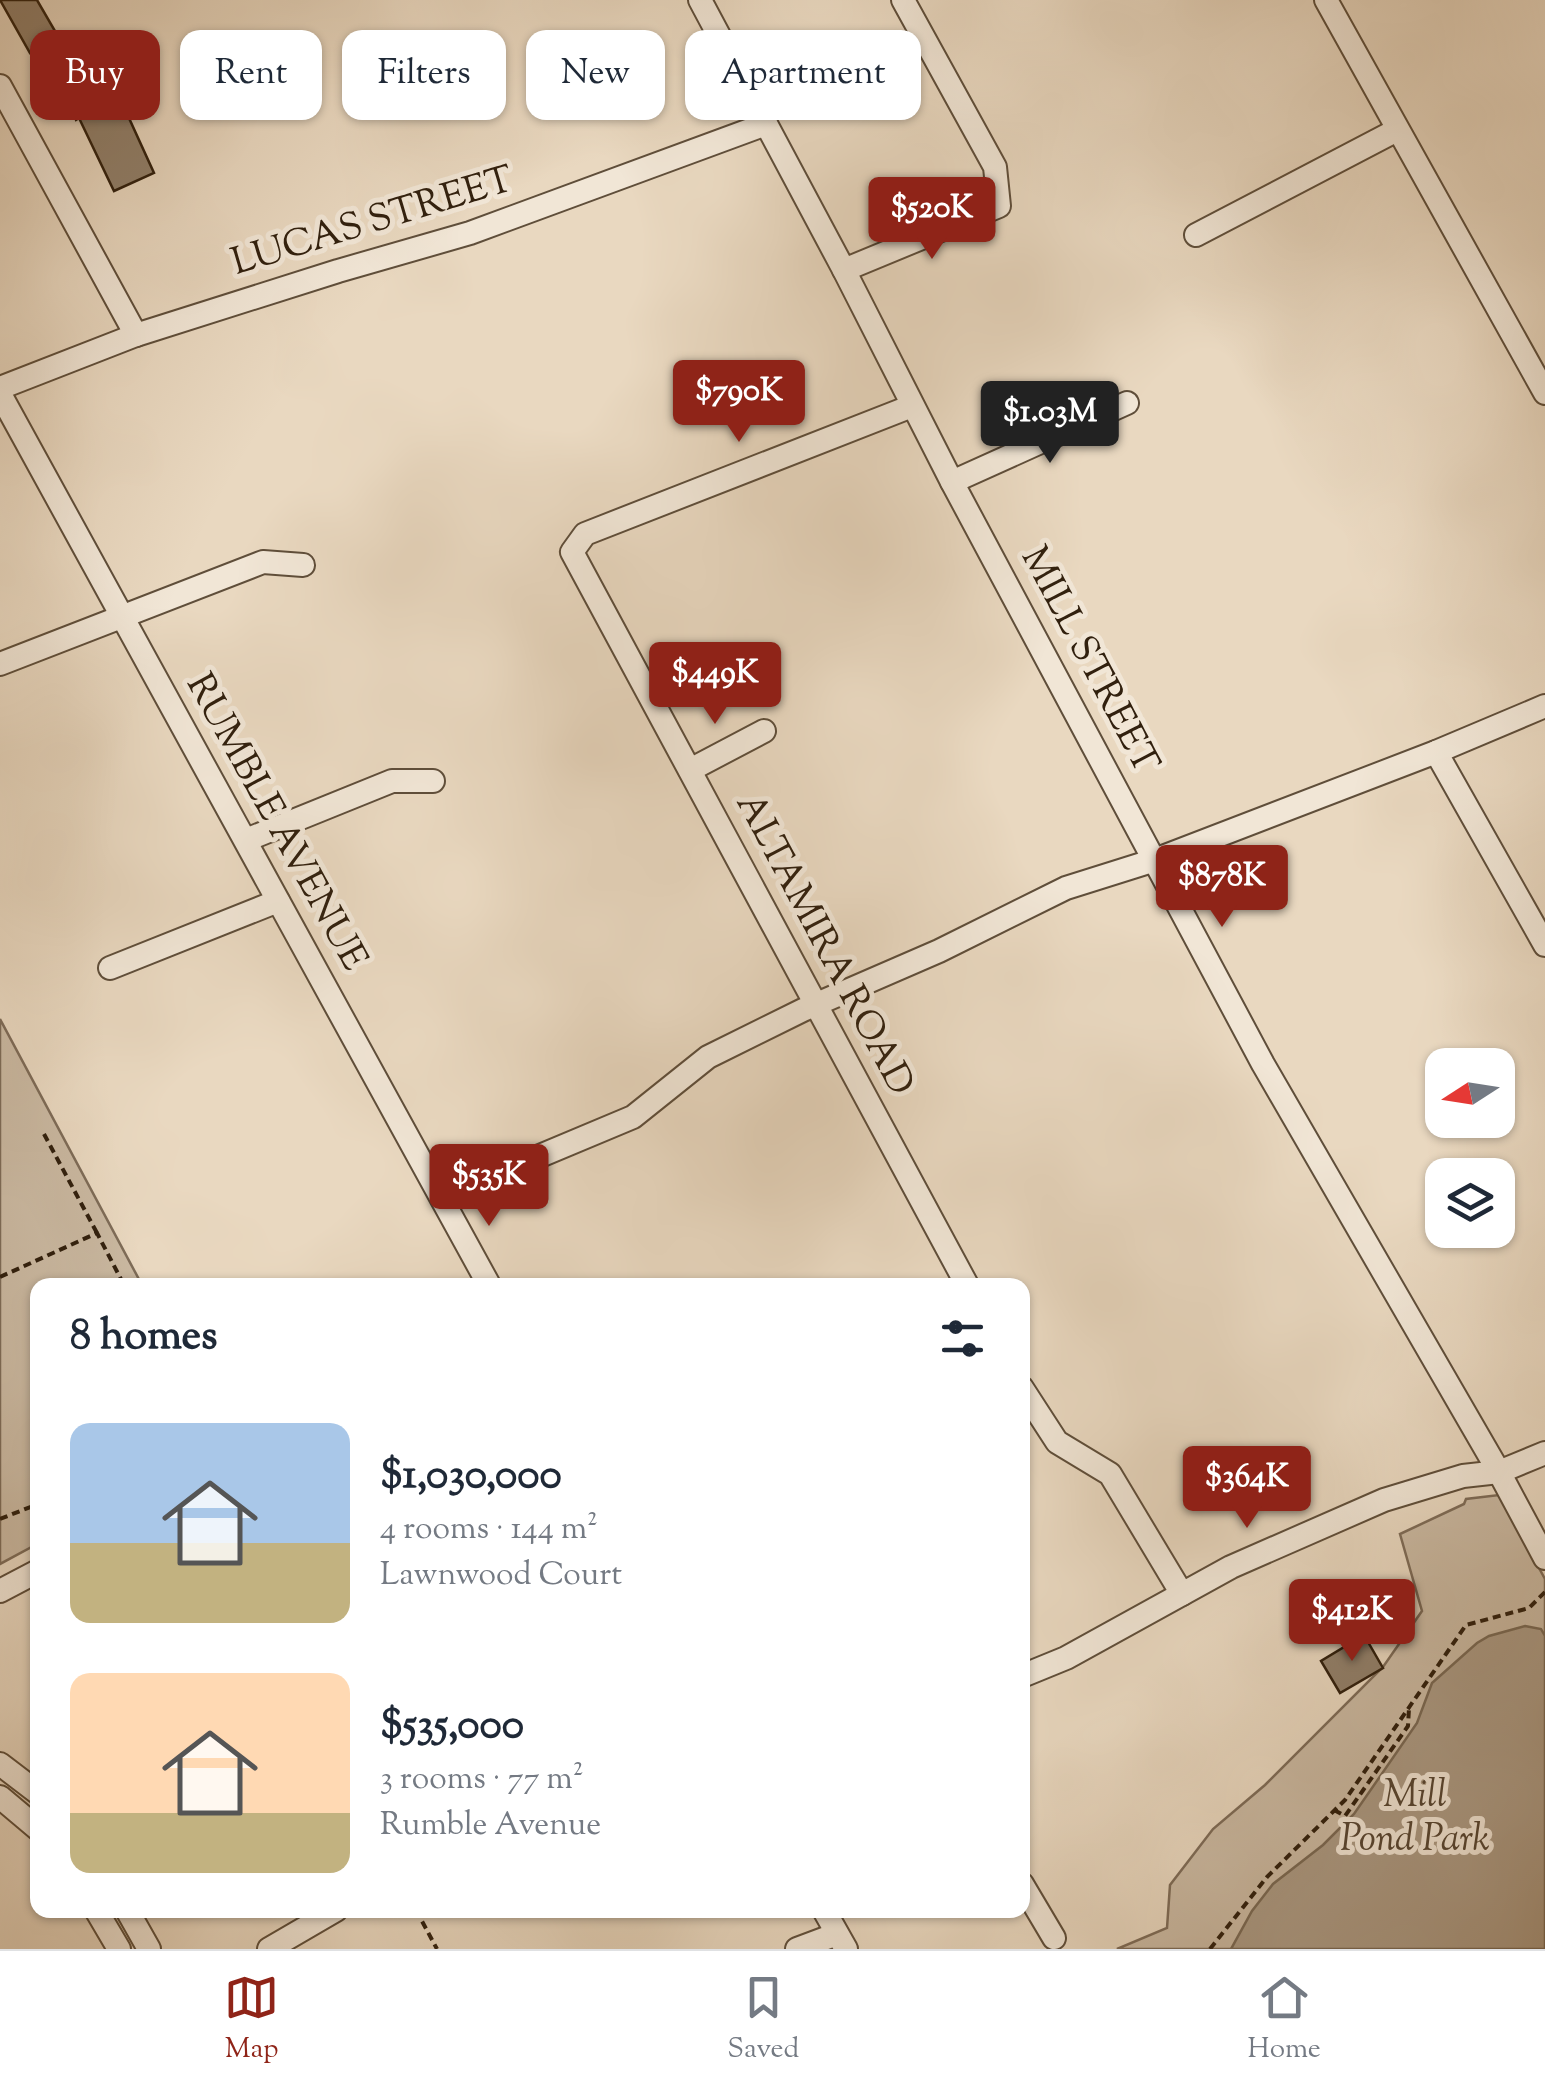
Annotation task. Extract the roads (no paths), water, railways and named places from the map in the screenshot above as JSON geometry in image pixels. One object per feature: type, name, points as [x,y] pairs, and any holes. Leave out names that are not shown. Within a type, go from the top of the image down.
[{"type":"street","name":"MILL STREET","points":[[700,0],[1263,1064],[1545,1558]]},
{"type":"street","points":[[844,270],[999,206],[995,167],[902,0]]},
{"type":"street","points":[[1326,0],[1545,393]]},
{"type":"street","points":[[0,86],[136,335]]},
{"type":"street","name":"LUCAS STREET","points":[[0,391],[136,335],[470,234],[766,124]]},
{"type":"street","points":[[1196,235],[1397,130]]},
{"type":"street","name":"RUMBLE AVENUE","points":[[0,391],[485,1278]]},
{"type":"street","points":[[952,482],[1126,403]]},
{"type":"street","name":"ALTAMIRA ROAD","points":[[912,406],[584,534],[572,552],[962,1278]]},
{"type":"street","points":[[0,664],[262,562],[303,565]]},
{"type":"street","points":[[442,1198],[633,1117],[708,1057],[1066,888],[1155,860],[1545,706]]},
{"type":"street","points":[[690,770],[764,731]]},
{"type":"street","points":[[1436,752],[1545,945]]},
{"type":"street","points":[[246,840],[392,781],[433,781]]},
{"type":"street","points":[[110,968],[278,901]]},
{"type":"street","points":[[1030,1400],[1057,1442],[1110,1474],[1182,1594]]},
{"type":"street","points":[[1030,1673],[1066,1658],[1231,1567],[1384,1500],[1463,1476],[1499,1472],[1545,1453]]},
{"type":"street","points":[[0,1591],[30,1575]]},
{"type":"street","points":[[0,1764],[30,1787]]},
{"type":"street","points":[[0,1797],[30,1822]]},
{"type":"street","points":[[1030,1898],[1054,1938]]},
{"type":"street","points":[[101,1918],[119,1949]]},
{"type":"street","points":[[132,1918],[149,1949]]},
{"type":"street","points":[[269,1949],[322,1918]]},
{"type":"street","points":[[797,1949],[841,1941],[828,1918]]},
{"type":"park label","name":"Mill Pond Park","points":[[1415,1819]]}]
